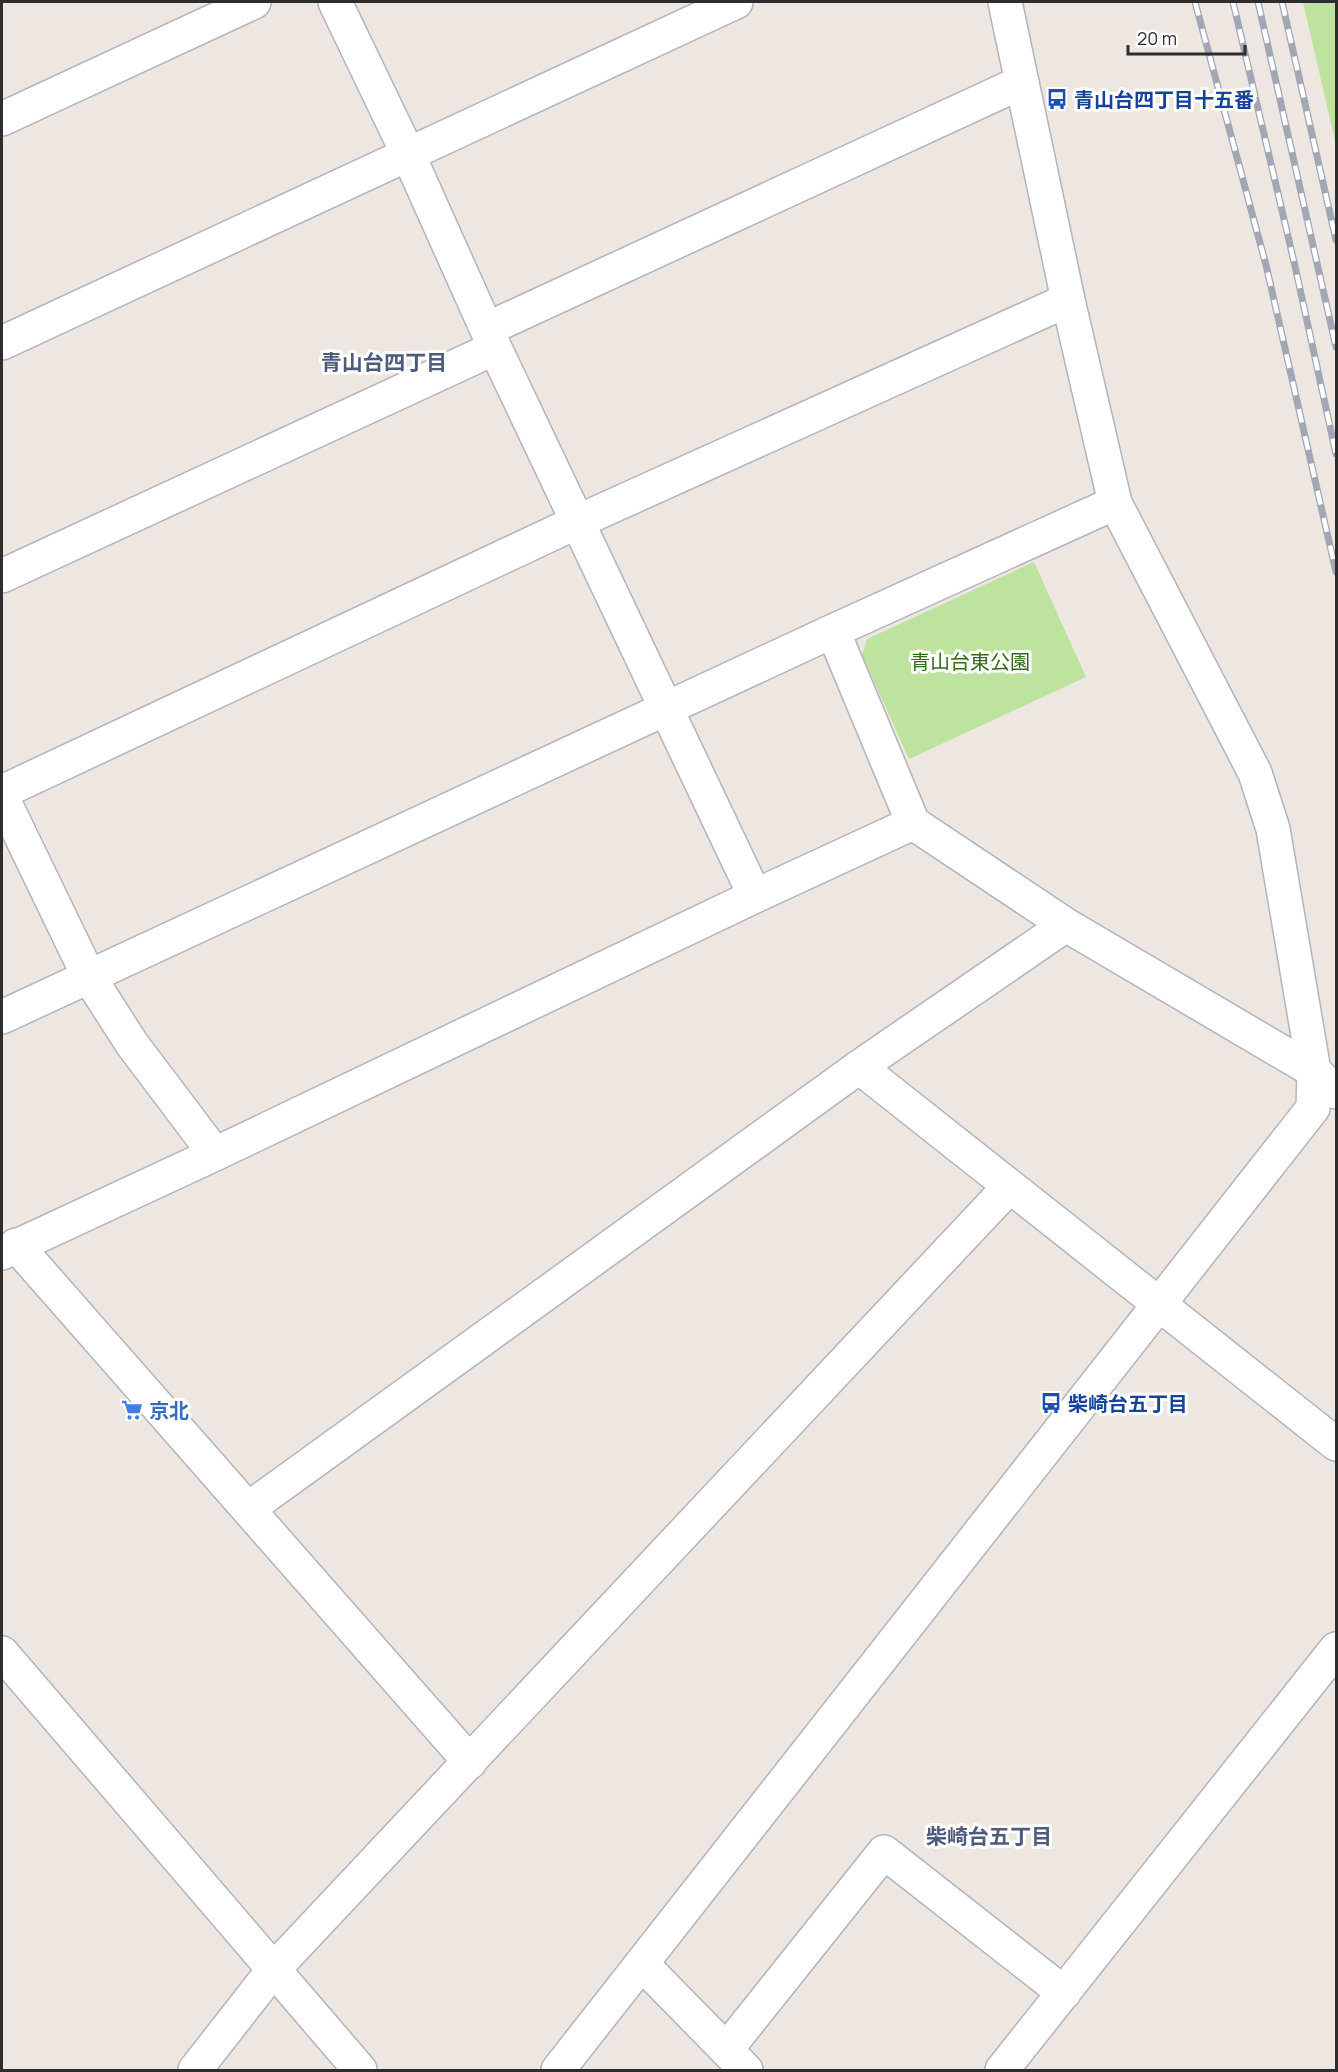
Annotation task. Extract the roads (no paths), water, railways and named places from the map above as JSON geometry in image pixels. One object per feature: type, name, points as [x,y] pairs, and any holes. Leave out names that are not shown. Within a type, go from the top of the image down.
[{"type":"street","points":[[2,119],[254,2]]},
{"type":"street","points":[[335,2],[408,154],[577,522],[755,896]]},
{"type":"street","points":[[2,343],[736,2]]},
{"type":"street","points":[[558,2070],[1313,1108],[1325,1082],[1273,829],[1255,773],[1115,504],[1068,300],[1005,2]]},
{"type":"street","points":[[2,576],[1022,82]]},
{"type":"street","points":[[2,792],[577,522],[1068,300]]},
{"type":"street","points":[[2,1017],[833,631],[1115,504]]},
{"type":"street","points":[[833,631],[913,823],[1066,925],[1325,1082]]},
{"type":"street","points":[[2,797],[89,977],[132,1044],[215,1154]]},
{"type":"street","points":[[470,1762],[248,1509],[9,1249],[215,1154],[913,823]]},
{"type":"street","points":[[248,1509],[859,1067],[1066,925]]},
{"type":"street","points":[[859,1067],[1336,1444]]},
{"type":"street","points":[[195,2070],[274,1969],[1009,1187]]},
{"type":"street","points":[[1002,2070],[1336,1649]]},
{"type":"street","points":[[2,1653],[360,2070]]},
{"type":"street","points":[[642,1964],[736,2060],[884,1852],[1064,1993]]},
{"type":"railway","points":[[1195,2],[1266,265],[1336,572]]},
{"type":"railway","points":[[1233,2],[1336,454]]},
{"type":"railway","points":[[1258,2],[1336,347]]},
{"type":"railway","points":[[1282,2],[1336,240]]},
{"type":"place","name":"青山台四丁目十五番","points":[[1057,99]]},
{"type":"place","name":"柴崎台五丁目","points":[[1051,1403]]},
{"type":"place","name":"京北","points":[[132,1410]]},
{"type":"district","name":"青山台四丁目","points":[[384,362]]},
{"type":"district","name":"柴崎台五丁目","points":[[989,1836]]},
{"type":"park label","name":"青山台東公園","points":[[970,661]]}]
